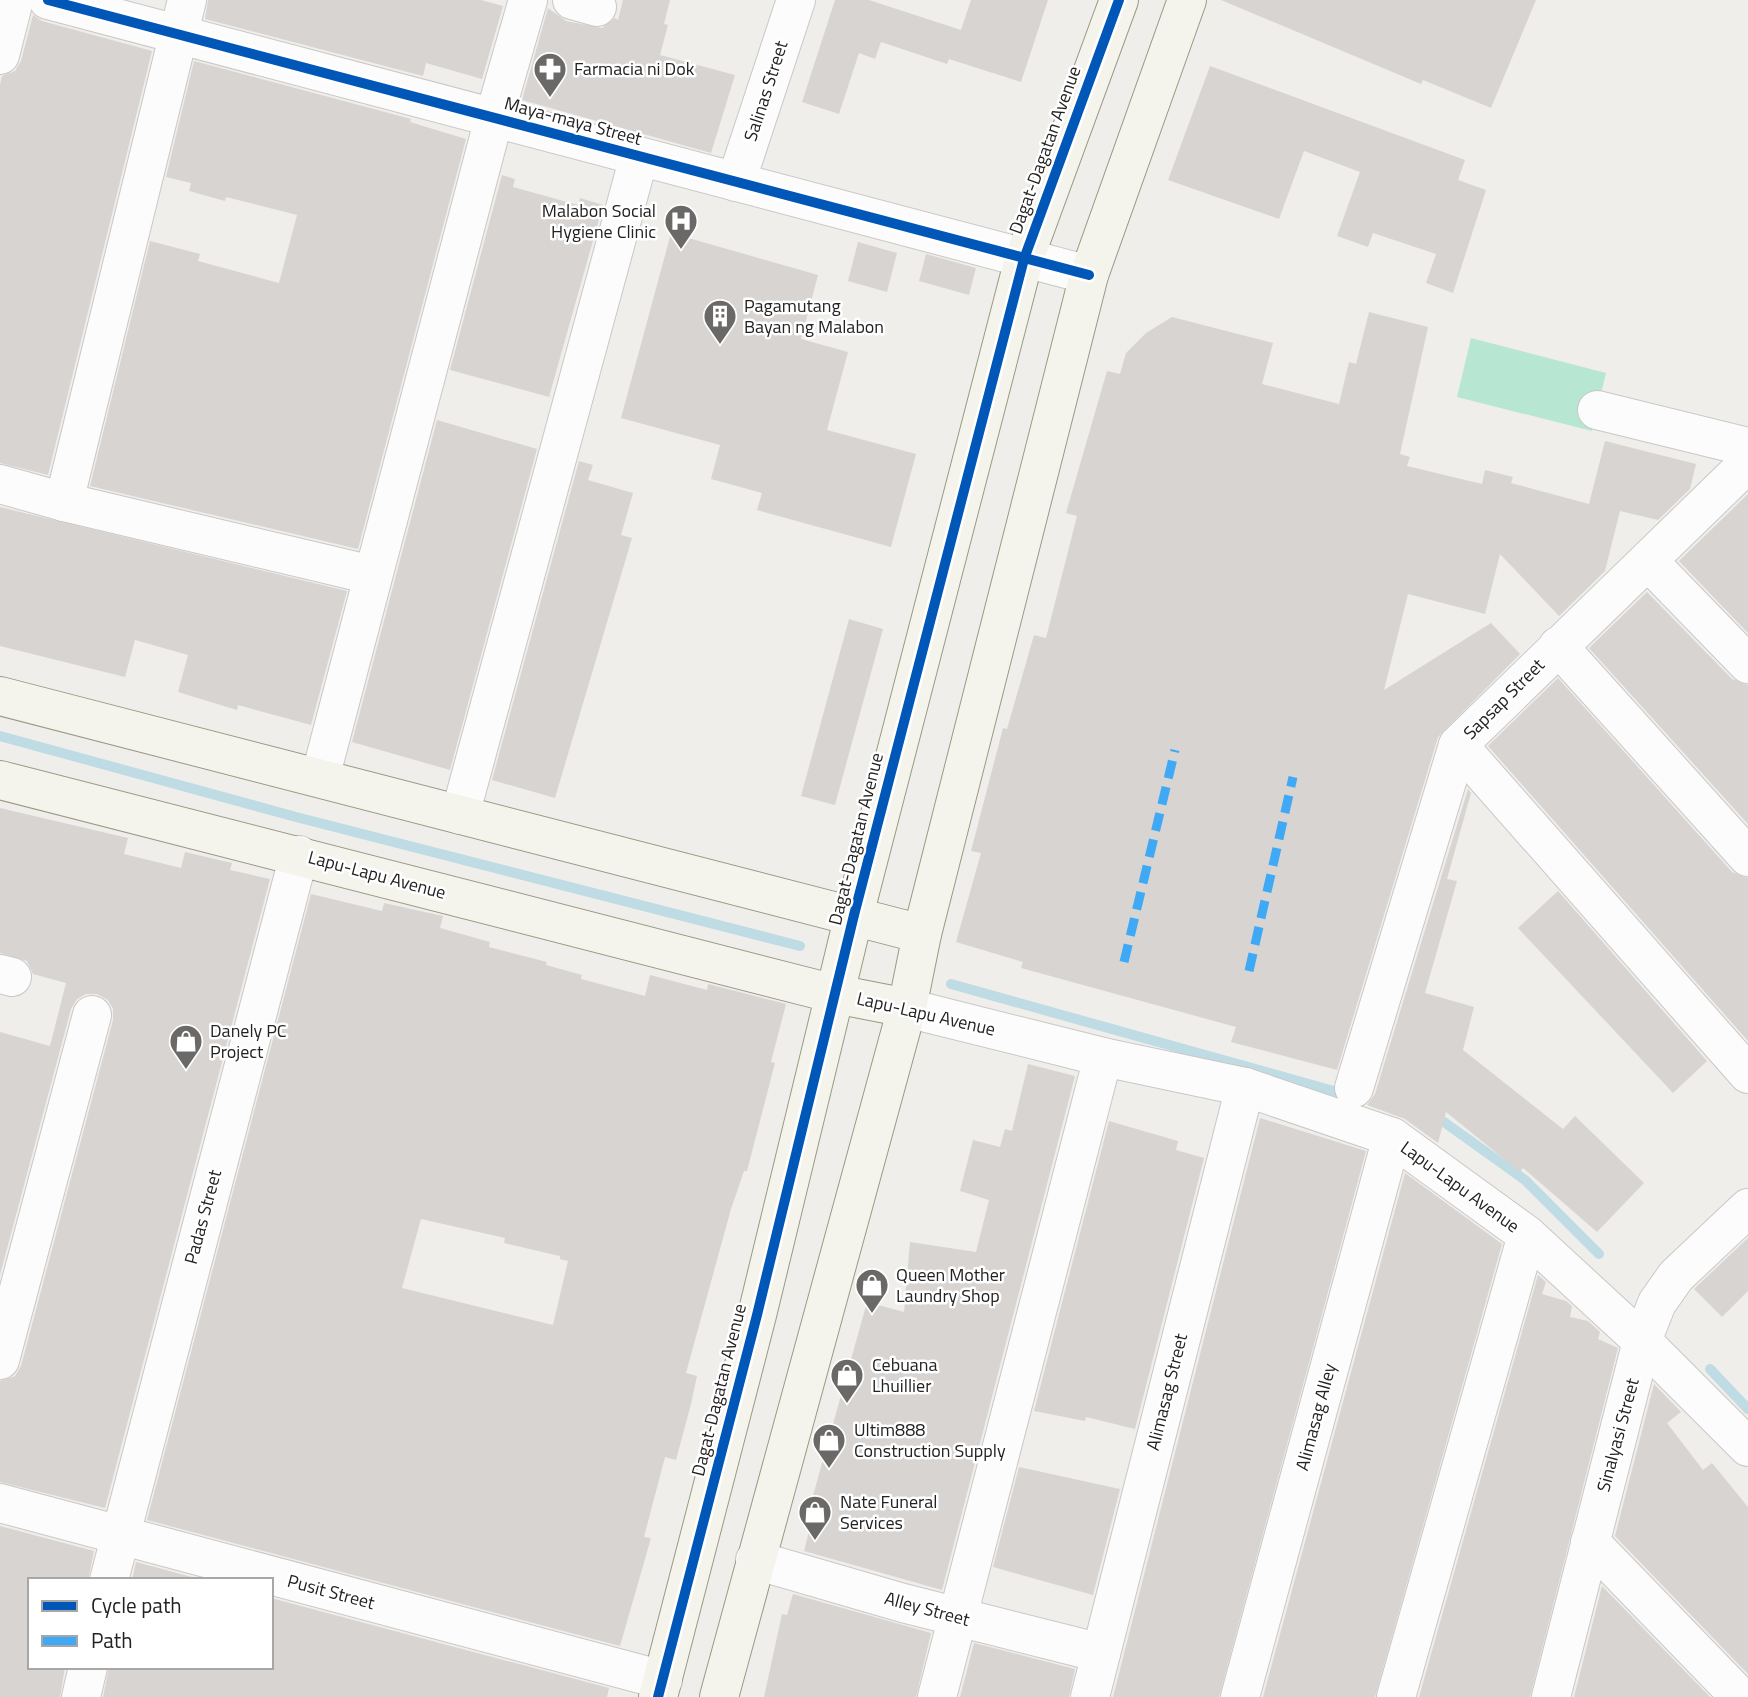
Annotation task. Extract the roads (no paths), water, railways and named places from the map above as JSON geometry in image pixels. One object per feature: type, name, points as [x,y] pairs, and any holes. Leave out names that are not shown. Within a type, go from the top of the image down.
[{"type":"main road","name":"Dagat-Dagatan Avenue","points":[[660,1688],[854,915],[1024,259],[1119,0]]},
{"type":"main road","points":[[720,1697],[755,1559],[907,1009],[922,934],[1089,275],[1187,0]]},
{"type":"main road","points":[[0,696],[922,934]]},
{"type":"main road","name":"Lapu-Lapu Avenue","points":[[0,780],[835,994],[907,1009]]},
{"type":"street","points":[[0,55],[14,0]]},
{"type":"street","name":"Maya-maya Street","points":[[48,0],[183,17],[494,118],[1089,275]]},
{"type":"street","points":[[320,778],[494,118],[528,0]]},
{"type":"street","name":"Salinas Street","points":[[736,182],[796,0]]},
{"type":"street","points":[[64,502],[183,17]]},
{"type":"street","points":[[460,815],[639,157]]},
{"type":"street","points":[[1597,410],[1748,447]]},
{"type":"street","name":"Sapsap Street","points":[[1354,1088],[1458,745],[1748,463]]},
{"type":"street","points":[[0,484],[64,502],[372,575]]},
{"type":"street","points":[[1649,562],[1748,664]]},
{"type":"street","points":[[1558,646],[1748,857]]},
{"type":"street","points":[[1458,745],[1748,1074]]},
{"type":"street","name":"Padas Street","points":[[108,1578],[299,855]]},
{"type":"street","name":"Lapu-Lapu Avenue","points":[[907,1009],[1103,1057],[1245,1087],[1392,1137],[1527,1235],[1642,1341],[1748,1447]]},
{"type":"street","points":[[0,1360],[93,1015]]},
{"type":"street","points":[[937,1697],[1103,1057]]},
{"type":"street","name":"Alimasag Street","points":[[1090,1697],[1245,1087]]},
{"type":"street","name":"Alimasag Alley","points":[[1240,1697],[1392,1137]]},
{"type":"street","name":"Sinalyasi Street","points":[[1551,1697],[1642,1341],[1657,1303],[1676,1276],[1748,1208]]},
{"type":"street","points":[[1395,1697],[1527,1235]]},
{"type":"street","name":"Pusit Street","points":[[0,1503],[271,1578]]},
{"type":"street","points":[[1590,1542],[1740,1697]]},
{"type":"street","name":"Alley Street","points":[[755,1559],[958,1618],[1101,1653]]},
{"type":"street","name":"Pusit Street","points":[[273,1579],[660,1688]]},
{"type":"street","points":[[81,1697],[88,1669]]},
{"type":"waterway","points":[[0,736],[296,817],[800,946]]},
{"type":"waterway","points":[[951,984],[1348,1095]]},
{"type":"waterway","points":[[1431,1119],[1444,1122],[1525,1180],[1599,1254]]},
{"type":"waterway","points":[[1710,1369],[1748,1409]]},
{"type":"place","name":"Farmacia ni Dok","points":[[550,99]]},
{"type":"place","name":"Malabon Social Hygiene Clinic","points":[[681,251]]},
{"type":"place","name":"Pagamutang Bayan ng Malabon","points":[[720,346]]},
{"type":"place","name":"Danely PC Project","points":[[186,1071]]},
{"type":"place","name":"Queen Mother Laundry Shop","points":[[872,1315]]},
{"type":"place","name":"Cebuana Lhuillier","points":[[847,1405]]},
{"type":"place","name":"Ultim888 Construction Supply","points":[[829,1470]]},
{"type":"place","name":"Nate Funeral Services","points":[[815,1542]]}]
